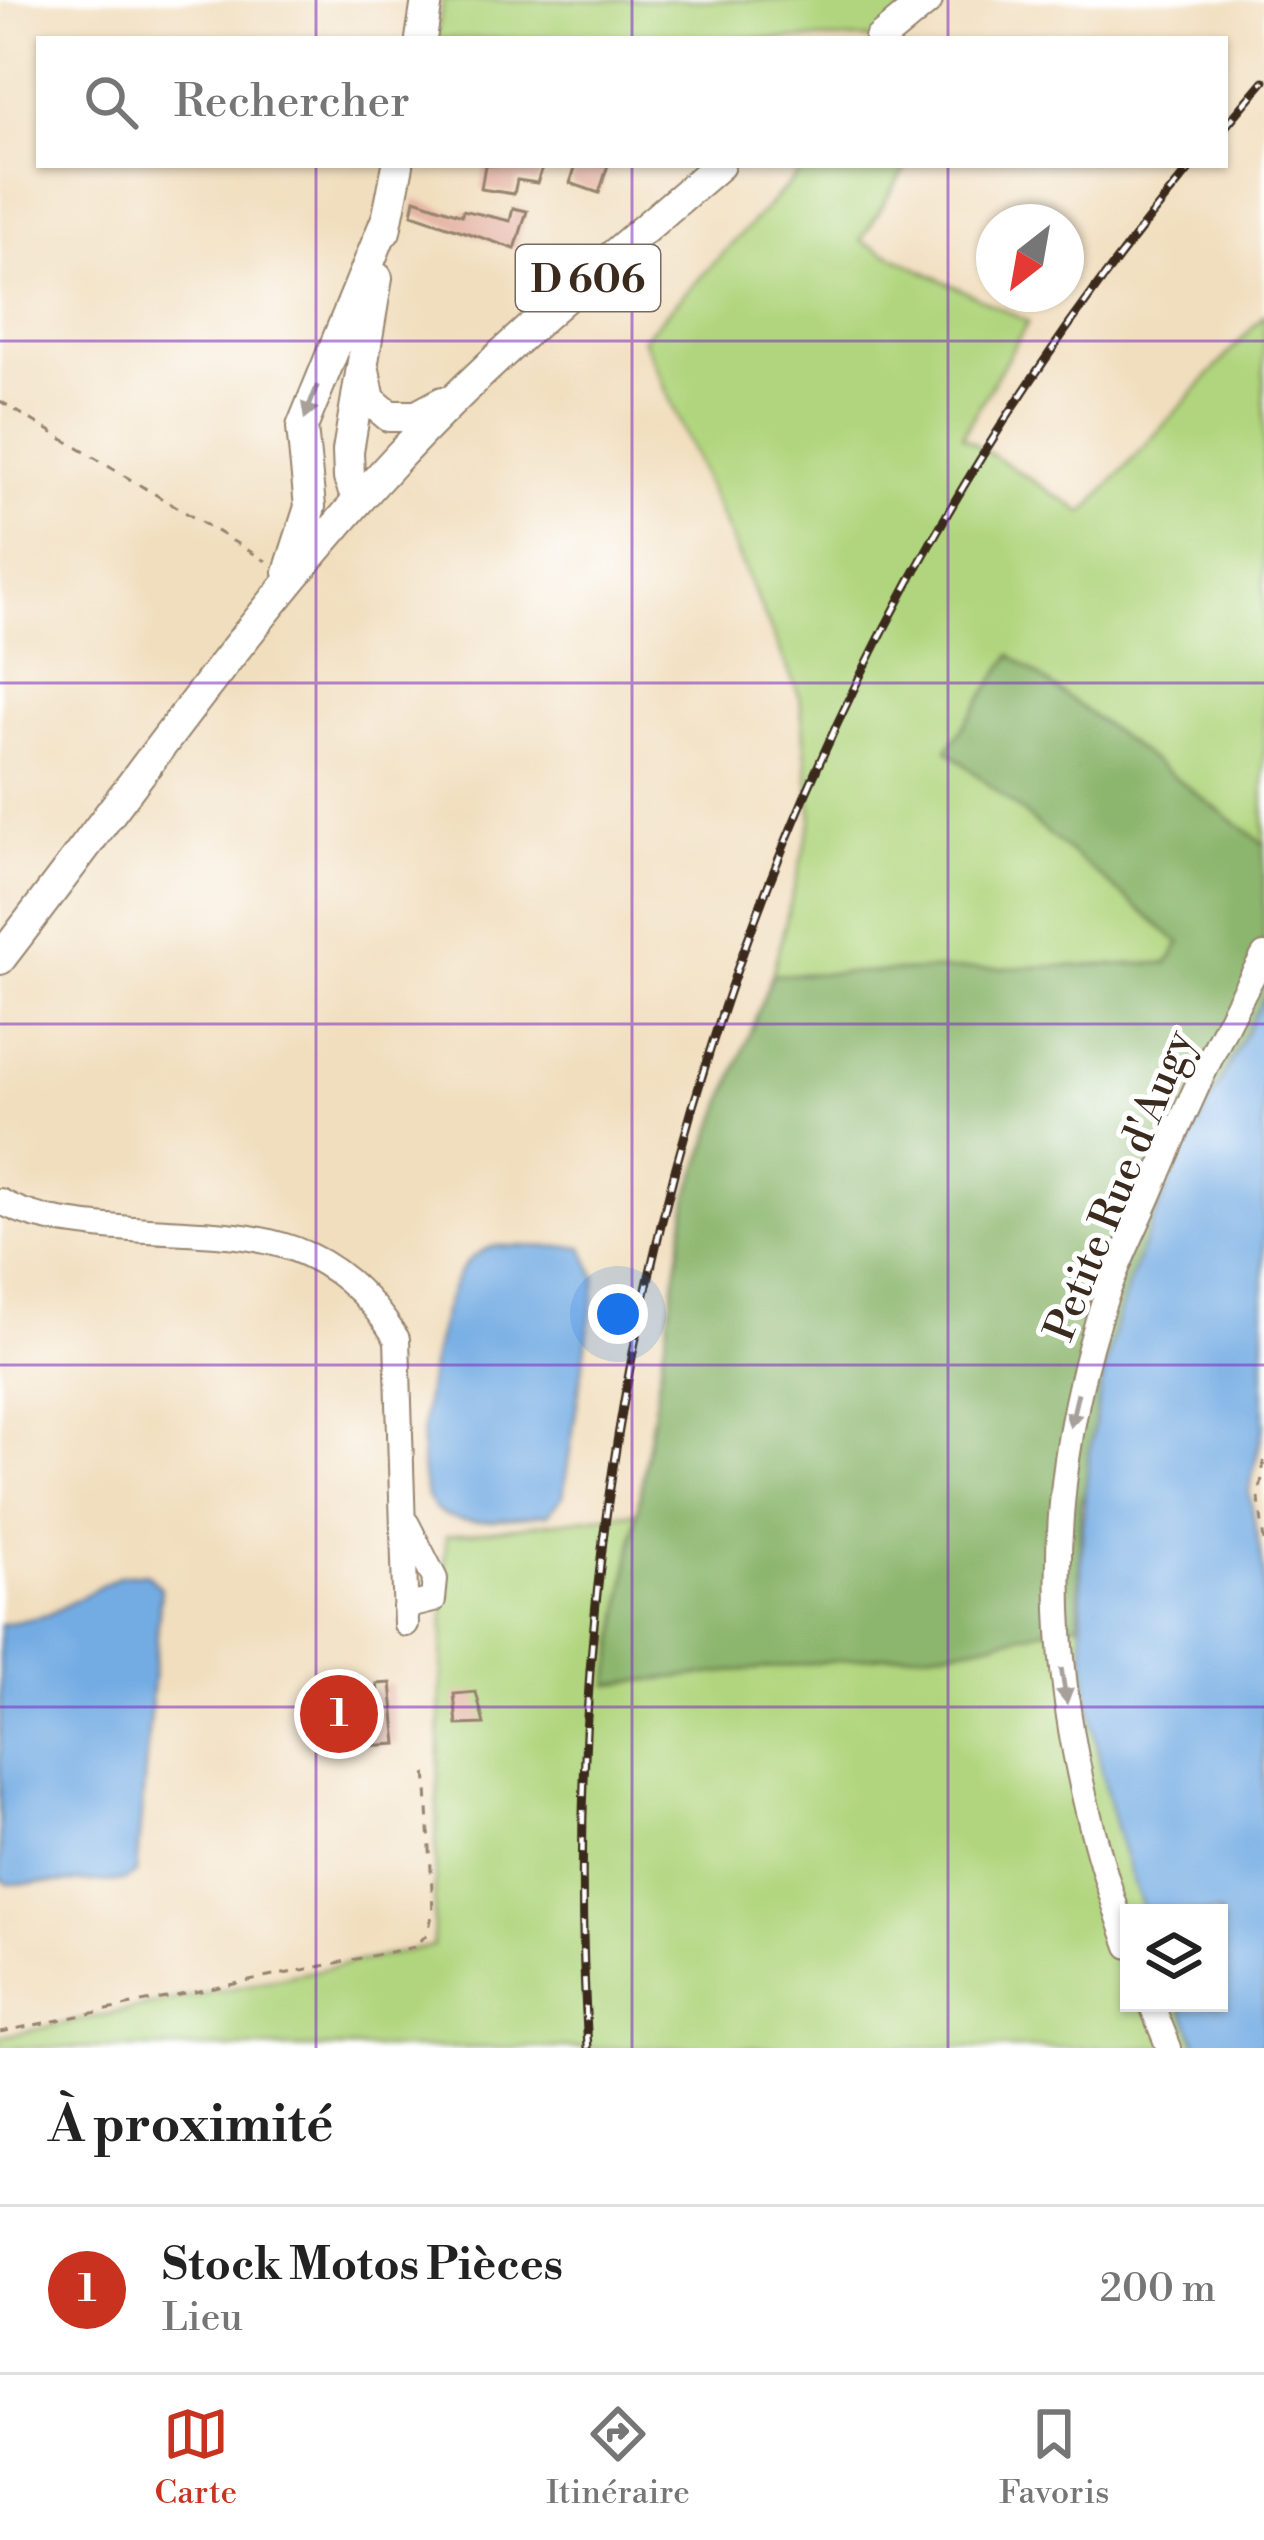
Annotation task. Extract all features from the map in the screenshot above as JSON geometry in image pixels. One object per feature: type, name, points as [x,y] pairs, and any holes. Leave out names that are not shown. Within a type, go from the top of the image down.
[{"type":"main road","points":[[422,36],[428,0]]},
{"type":"main road","points":[[862,36],[903,0]]},
{"type":"main road","points":[[884,36],[927,0]]},
{"type":"main road","points":[[278,599],[306,526],[310,488],[301,456],[302,427],[349,348],[397,168]]},
{"type":"main road","name":"D 606","points":[[0,959],[350,511],[459,393],[716,168]]},
{"type":"main road","points":[[349,348],[365,389],[389,416],[417,416],[459,393]]},
{"type":"main road","points":[[349,348],[350,511]]},
{"type":"main road","points":[[310,488],[350,511]]},
{"type":"street","name":"Petite Rue d'Augy","points":[[1120,1915],[1078,1773],[1060,1667],[1055,1569],[1062,1472],[1099,1316],[1208,1060],[1264,955]]},
{"type":"street","points":[[0,1201],[55,1221],[259,1237],[321,1257],[372,1300],[397,1340],[406,1616]]},
{"type":"street","points":[[1155,2012],[1169,2048]]},
{"type":"path","points":[[0,401],[152,496],[290,570]]},
{"type":"path","points":[[1264,1461],[1259,1498],[1264,1541]]},
{"type":"path","points":[[0,2032],[415,1947],[428,1933],[433,1911],[426,1766]]},
{"type":"green space","points":[[443,0],[931,0],[891,36],[437,36]]},
{"type":"green space","points":[[804,168],[905,168],[861,241],[976,297],[976,312],[1007,312],[1028,322],[962,436],[1084,513],[1264,315],[1264,844],[948,749],[1181,943],[1168,963],[772,975],[812,818],[800,697],[643,338]]},
{"type":"green space","points":[[1011,655],[1264,844],[1264,996],[1236,1053],[1080,1505],[1079,1622],[971,1647],[609,1684],[689,1193],[772,975],[1168,963],[1180,943],[947,750]]},
{"type":"green space","points":[[637,1512],[610,1684],[971,1647],[1079,1622],[1222,1904],[1120,1904],[1120,2012],[1228,2012],[1228,1915],[1264,1986],[1264,2048],[0,2048],[0,2037],[433,1946],[446,1536]]},
{"type":"water","points":[[1264,996],[1264,1424],[1249,1492],[1264,1572],[1264,2048],[1198,2048],[1184,2012],[1228,2012],[1228,1904],[1142,1904],[1100,1764],[1088,1690],[1082,1540],[1088,1464],[1120,1312],[1167,1191]]},
{"type":"water","points":[[496,1246],[583,1247],[596,1279],[563,1496],[548,1514],[463,1520],[439,1512],[428,1496],[422,1468],[426,1395],[451,1291],[467,1262]]},
{"type":"water","points":[[146,1573],[161,1588],[136,1873],[123,1881],[8,1884],[0,1878],[0,1625],[48,1615],[120,1576]]},
{"type":"building","points":[[484,168],[542,168],[537,183],[517,180],[514,194],[481,189]]},
{"type":"building","points":[[575,168],[607,168],[599,193],[570,183]]},
{"type":"building","points":[[415,199],[462,215],[463,210],[510,221],[513,208],[527,211],[515,249],[412,214]]},
{"type":"building","points":[[391,1683],[397,1744],[364,1746],[357,1730],[320,1733],[317,1698],[378,1691],[377,1684]]},
{"type":"building","points":[[476,1692],[484,1724],[457,1725],[454,1694]]},
{"type":"railway","points":[[1228,123],[1264,81]]},
{"type":"railway","points":[[588,2048],[583,1796],[603,1543],[645,1294],[710,1049],[798,811],[908,583],[1040,367],[1191,168]]},
{"type":"place","name":"Stock Motos Pièces","points":[[339,1714]]}]
